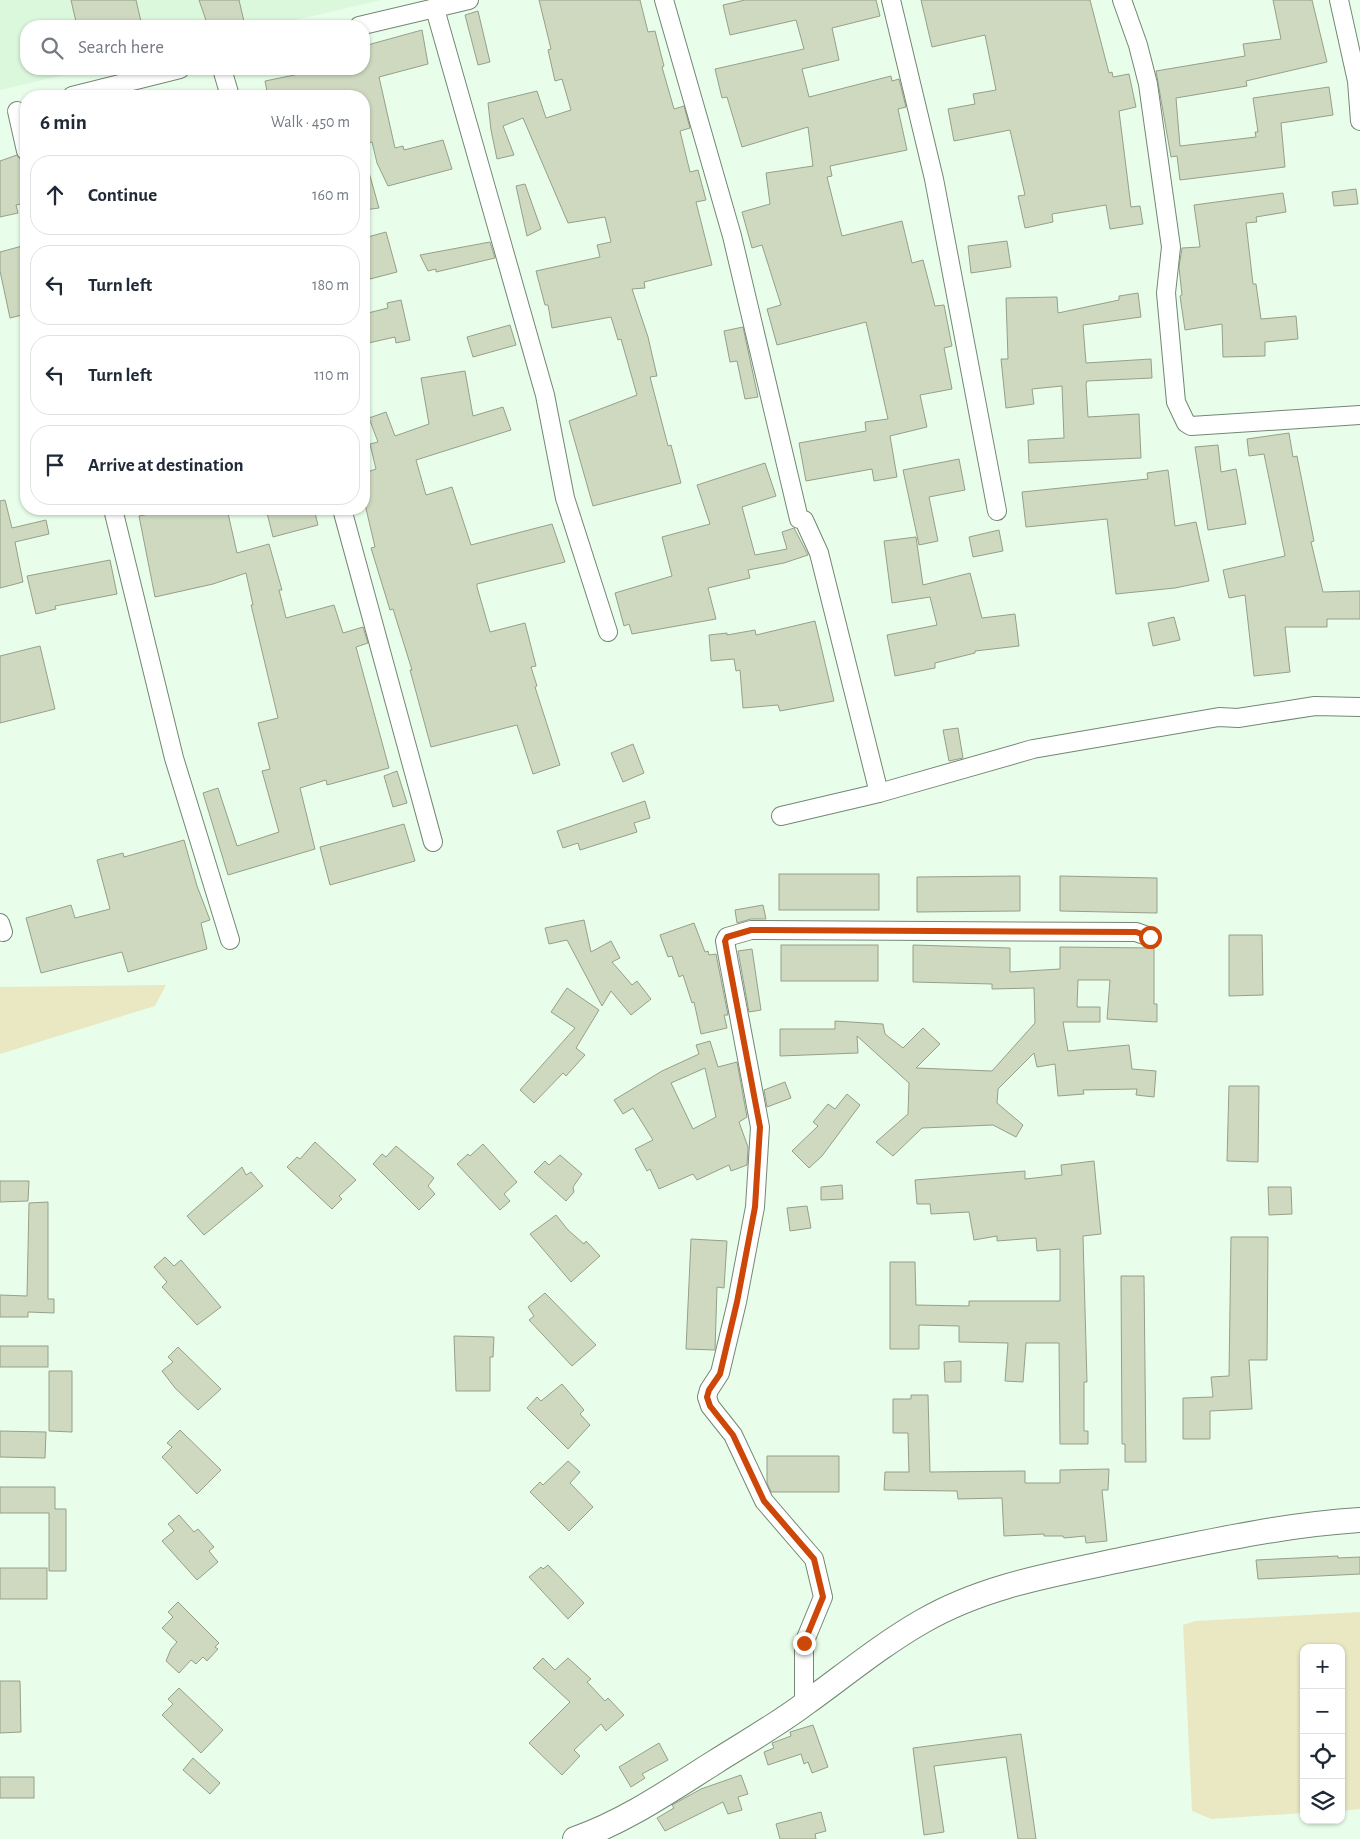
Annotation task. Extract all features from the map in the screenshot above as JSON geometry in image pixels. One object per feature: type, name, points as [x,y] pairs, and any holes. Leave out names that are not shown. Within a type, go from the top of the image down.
[{"type":"main road","points":[[575,1839],[602,1830],[635,1813],[804,1705],[878,1650],[922,1621],[951,1606],[984,1593],[1027,1580],[1203,1542],[1271,1530],[1360,1520]]},
{"type":"street","points":[[370,24],[469,0]]},
{"type":"street","points":[[664,0],[732,236],[799,519],[804,520],[818,553],[879,794]]},
{"type":"street","points":[[892,0],[934,179],[997,511]]},
{"type":"street","points":[[1122,0],[1138,45],[1148,84],[1171,247],[1166,294],[1176,402],[1186,423],[1191,426],[1360,415]]},
{"type":"street","points":[[1339,0],[1357,81],[1360,121]]},
{"type":"street","points":[[435,9],[545,394],[565,498],[608,632]]},
{"type":"street","points":[[96,90],[156,75]]},
{"type":"street","points":[[224,75],[228,90]]},
{"type":"street","points":[[14,111],[20,130]]},
{"type":"street","points":[[114,515],[174,758],[230,940]]},
{"type":"street","points":[[344,515],[433,842]]},
{"type":"street","points":[[781,816],[879,794],[1033,749],[1219,717],[1238,718],[1315,706],[1360,707]]},
{"type":"street","points":[[804,1705],[804,1643],[823,1597],[814,1559],[764,1501],[733,1435],[710,1406],[707,1397],[709,1390],[720,1374],[737,1302],[755,1207],[760,1127],[725,941],[727,937],[751,930],[1136,932],[1150,937]]},
{"type":"shaded area","points":[[0,0],[382,0],[296,20],[20,20],[20,75],[64,75],[0,90]]},
{"type":"shaded area","points":[[166,985],[155,1006],[0,1054],[0,987]]},
{"type":"shaded area","points":[[1360,1612],[1360,1809],[1345,1811],[1345,1644],[1300,1644],[1300,1813],[1211,1819],[1192,1811],[1183,1625],[1195,1621]]},
{"type":"building","points":[[71,0],[136,0],[141,20],[76,20]]},
{"type":"building","points":[[199,0],[239,0],[244,20],[206,20]]},
{"type":"building","points":[[539,0],[640,0],[648,32],[655,31],[664,66],[662,67],[674,109],[684,106],[690,128],[680,131],[690,172],[698,170],[706,200],[696,202],[712,265],[644,282],[645,288],[632,289],[648,337],[657,376],[650,377],[668,446],[671,445],[681,483],[593,506],[569,421],[637,395],[621,339],[618,340],[611,317],[552,328],[548,305],[545,305],[536,271],[600,257],[597,245],[611,242],[605,217],[568,223],[523,118],[503,126],[514,155],[497,159],[488,103],[537,91],[546,118],[571,110],[562,79],[555,81],[548,50],[551,49]]},
{"type":"building","points":[[745,0],[876,0],[880,16],[832,28],[839,60],[802,69],[809,97],[891,76],[892,81],[899,79],[906,107],[898,109],[907,150],[830,166],[832,176],[827,177],[842,236],[902,221],[912,263],[923,260],[935,306],[944,305],[952,346],[944,348],[952,389],[920,395],[927,427],[890,436],[897,477],[874,481],[872,469],[806,481],[799,443],[866,431],[865,422],[888,419],[866,322],[777,345],[767,309],[781,305],[762,245],[752,248],[742,212],[770,204],[766,173],[813,166],[808,127],[742,147],[727,97],[722,98],[715,69],[804,49],[796,20],[730,35],[723,5]]},
{"type":"building","points":[[921,0],[1090,0],[1109,73],[1112,72],[1113,77],[1129,74],[1136,107],[1119,111],[1131,207],[1140,206],[1143,224],[1110,229],[1106,205],[1052,214],[1053,222],[1025,228],[1018,196],[1025,195],[1010,130],[954,141],[948,109],[975,104],[973,94],[996,90],[985,35],[932,47]]},
{"type":"building","points":[[1273,0],[1312,0],[1327,62],[1246,81],[1247,86],[1176,98],[1180,146],[1256,137],[1255,132],[1258,132],[1253,98],[1329,87],[1333,115],[1281,123],[1285,167],[1180,180],[1177,156],[1171,157],[1156,71],[1245,56],[1243,44],[1281,39]]},
{"type":"building","points":[[478,11],[490,62],[478,65],[465,15]]},
{"type":"building","points":[[422,30],[428,64],[379,77],[395,148],[403,146],[404,150],[443,140],[452,169],[388,186],[377,163],[372,142],[370,142],[370,90],[267,90],[265,81],[294,75],[370,75],[370,44]]},
{"type":"building","points":[[17,155],[20,157],[20,204],[16,205],[18,213],[0,217],[0,161]]},
{"type":"building","points":[[370,176],[379,208],[370,209]]},
{"type":"building","points":[[525,184],[541,229],[527,236],[516,186]]},
{"type":"building","points":[[1356,189],[1358,204],[1334,206],[1332,192]]},
{"type":"building","points":[[1283,193],[1286,212],[1256,217],[1257,222],[1246,223],[1253,284],[1256,284],[1261,319],[1296,316],[1298,339],[1265,342],[1265,356],[1223,357],[1222,324],[1185,330],[1180,296],[1182,295],[1179,267],[1182,248],[1200,247],[1194,205]]},
{"type":"building","points":[[386,232],[397,272],[370,279],[370,236]]},
{"type":"building","points":[[1007,241],[1011,267],[971,273],[968,246]]},
{"type":"building","points":[[490,242],[495,258],[436,272],[436,269],[428,271],[420,255]]},
{"type":"building","points":[[20,247],[20,316],[10,318],[0,271],[0,252]]},
{"type":"building","points":[[1138,293],[1141,317],[1083,325],[1086,363],[1151,359],[1152,378],[1087,381],[1086,384],[1088,417],[1139,414],[1141,458],[1029,463],[1028,440],[1064,438],[1062,386],[1032,389],[1034,404],[1006,408],[1001,359],[1008,359],[1006,298],[1057,297],[1058,313],[1119,300],[1119,296]]},
{"type":"building","points":[[401,300],[410,340],[396,343],[395,337],[370,343],[370,312],[388,308],[387,303]]},
{"type":"building","points":[[510,325],[516,345],[473,357],[467,337]]},
{"type":"building","points":[[743,327],[758,397],[745,399],[737,361],[730,362],[724,331]]},
{"type":"building","points":[[465,371],[473,416],[503,407],[511,430],[416,460],[426,495],[452,487],[471,545],[552,524],[565,562],[477,584],[490,632],[525,623],[536,666],[531,667],[537,686],[535,687],[560,765],[533,774],[517,725],[431,747],[410,670],[412,670],[393,609],[390,610],[371,548],[375,547],[368,515],[370,515],[370,471],[376,469],[370,444],[378,442],[370,418],[386,412],[395,436],[429,424],[421,378]]},
{"type":"building","points":[[1289,433],[1293,457],[1297,456],[1314,541],[1311,542],[1323,592],[1360,591],[1360,619],[1327,619],[1327,627],[1285,627],[1290,672],[1254,676],[1245,595],[1229,598],[1223,570],[1285,556],[1264,454],[1249,456],[1247,439]]},
{"type":"building","points":[[1218,445],[1221,472],[1236,469],[1246,524],[1208,530],[1195,447]]},
{"type":"building","points":[[959,459],[965,490],[929,497],[938,541],[919,545],[903,470]]},
{"type":"building","points":[[765,463],[776,496],[742,507],[755,555],[787,549],[782,532],[794,528],[808,555],[784,563],[748,570],[750,578],[708,588],[716,619],[632,634],[629,624],[624,626],[615,593],[672,576],[662,537],[710,524],[697,485]]},
{"type":"building","points":[[1168,470],[1175,526],[1196,522],[1209,581],[1175,588],[1116,594],[1107,519],[1026,527],[1022,492],[1148,479],[1147,473]]},
{"type":"building","points":[[5,500],[12,528],[46,520],[49,534],[15,542],[23,582],[0,588],[0,501]]},
{"type":"building","points":[[228,515],[237,553],[269,544],[282,590],[279,590],[286,618],[334,605],[343,633],[363,627],[368,643],[356,647],[389,768],[327,785],[326,780],[300,788],[315,849],[228,875],[203,793],[218,788],[237,846],[279,832],[262,771],[270,769],[258,723],[278,718],[251,605],[253,605],[246,573],[213,584],[155,597],[139,516]]},
{"type":"building","points":[[268,515],[316,515],[318,525],[273,537]]},
{"type":"building","points":[[999,530],[1003,551],[973,557],[969,537]]},
{"type":"building","points":[[916,537],[923,585],[970,573],[982,618],[1015,614],[1019,646],[975,651],[975,653],[935,663],[935,668],[895,676],[887,635],[937,625],[930,597],[892,603],[884,541]]},
{"type":"building","points":[[110,560],[117,594],[55,606],[56,609],[36,614],[27,576]]},
{"type":"building","points":[[1174,617],[1180,640],[1153,646],[1148,623]]},
{"type":"building","points":[[815,621],[834,701],[780,711],[778,705],[743,708],[740,670],[736,671],[734,659],[711,661],[709,635],[727,633],[727,635],[755,630],[756,635]]},
{"type":"building","points":[[40,646],[55,709],[0,723],[0,656]]},
{"type":"building","points":[[958,728],[963,758],[949,761],[943,730]]},
{"type":"building","points":[[633,744],[644,773],[623,782],[611,753]]},
{"type":"building","points":[[397,771],[407,803],[393,807],[384,776]]},
{"type":"building","points":[[645,801],[650,818],[634,823],[637,832],[580,850],[578,843],[563,848],[557,831]]},
{"type":"building","points":[[404,824],[415,861],[330,885],[320,847]]},
{"type":"building","points":[[184,840],[197,886],[210,920],[201,923],[207,949],[128,972],[122,952],[41,973],[26,918],[71,905],[75,918],[110,909],[97,860],[123,853],[124,857]]},
{"type":"building","points":[[779,874],[879,874],[879,910],[779,910]]},
{"type":"building","points":[[1020,876],[1020,911],[917,912],[917,877]]},
{"type":"building","points":[[1060,876],[1157,878],[1157,913],[1060,911]]},
{"type":"building","points":[[763,905],[766,919],[751,919],[737,923],[735,910]]},
{"type":"building","points":[[584,920],[591,952],[611,941],[620,958],[612,962],[632,985],[637,981],[651,999],[631,1015],[611,991],[602,1006],[567,940],[549,944],[545,928]]},
{"type":"building","points":[[694,923],[705,952],[708,951],[709,955],[716,954],[728,1015],[724,1015],[727,1028],[701,1034],[694,1002],[692,1003],[683,975],[679,977],[672,956],[668,957],[660,935]]},
{"type":"building","points":[[1229,935],[1262,935],[1263,995],[1229,996]]},
{"type":"building","points":[[781,945],[878,945],[878,981],[781,981]]},
{"type":"building","points":[[913,945],[1010,948],[1010,972],[1060,969],[1060,947],[1154,948],[1154,1004],[1157,1004],[1157,1022],[1107,1019],[1110,980],[1078,980],[1077,1007],[1100,1007],[1100,1022],[1063,1022],[1068,1051],[1129,1045],[1132,1069],[1156,1071],[1154,1097],[1136,1095],[1137,1089],[1083,1090],[1084,1094],[1058,1096],[1055,1064],[1037,1067],[1034,1053],[998,1089],[997,1103],[1023,1125],[1016,1137],[993,1125],[922,1128],[893,1156],[876,1142],[908,1114],[909,1083],[857,1036],[858,1053],[780,1056],[780,1029],[835,1029],[835,1021],[883,1024],[885,1034],[903,1048],[923,1028],[940,1044],[916,1068],[992,1071],[1035,1023],[1034,988],[992,989],[992,984],[913,982]]},
{"type":"building","points":[[752,949],[761,1010],[749,1012],[738,951]]},
{"type":"building","points":[[567,988],[599,1010],[576,1048],[585,1055],[566,1076],[563,1073],[534,1103],[520,1090],[575,1028],[551,1012]]},
{"type":"building","points":[[710,1041],[718,1067],[737,1062],[747,1117],[739,1122],[748,1147],[747,1165],[731,1171],[729,1165],[697,1180],[693,1174],[659,1189],[650,1169],[647,1171],[635,1149],[653,1140],[633,1108],[623,1114],[614,1100],[662,1071],[699,1054],[696,1045]],"holes":[[[705,1068],[716,1117],[693,1129],[671,1083]]]},
{"type":"building","points":[[785,1082],[791,1098],[767,1107],[764,1090]]},
{"type":"building","points":[[1229,1086],[1259,1086],[1258,1162],[1227,1161]]},
{"type":"building","points":[[847,1094],[860,1105],[822,1156],[809,1168],[792,1151],[818,1126],[813,1122],[828,1104],[835,1109]]},
{"type":"building","points":[[315,1142],[356,1180],[339,1196],[342,1199],[332,1209],[287,1167],[297,1157],[300,1159]]},
{"type":"building","points":[[483,1144],[517,1182],[504,1194],[510,1201],[500,1210],[457,1164],[468,1154],[470,1156]]},
{"type":"building","points":[[396,1146],[434,1178],[428,1186],[435,1194],[419,1210],[373,1164],[382,1154],[386,1157]]},
{"type":"building","points":[[560,1155],[582,1174],[573,1187],[574,1192],[566,1201],[534,1172],[545,1161],[549,1165]]},
{"type":"building","points":[[1094,1161],[1101,1234],[1083,1236],[1087,1382],[1084,1382],[1084,1431],[1088,1431],[1088,1444],[1060,1444],[1059,1343],[1026,1343],[1023,1382],[1005,1381],[1008,1343],[959,1342],[959,1326],[919,1325],[919,1349],[890,1349],[890,1262],[915,1262],[916,1305],[969,1306],[969,1301],[1060,1301],[1060,1249],[1037,1251],[1036,1238],[997,1241],[997,1236],[974,1240],[969,1212],[931,1214],[930,1204],[917,1204],[915,1180],[1025,1171],[1025,1179],[1062,1175],[1061,1165]]},
{"type":"building","points":[[242,1167],[246,1175],[251,1172],[263,1186],[204,1235],[187,1216]]},
{"type":"building","points":[[0,1181],[29,1181],[28,1201],[0,1202]]},
{"type":"building","points":[[842,1185],[843,1199],[821,1200],[821,1187]]},
{"type":"building","points":[[1268,1187],[1291,1187],[1292,1214],[1269,1215]]},
{"type":"building","points":[[48,1202],[48,1299],[54,1299],[54,1313],[28,1312],[28,1317],[0,1317],[0,1295],[27,1296],[29,1203]]},
{"type":"building","points":[[807,1206],[811,1228],[790,1231],[787,1208]]},
{"type":"building","points":[[556,1215],[568,1230],[584,1244],[586,1241],[600,1256],[571,1282],[530,1234]]},
{"type":"building","points":[[1231,1237],[1268,1237],[1267,1360],[1249,1360],[1252,1409],[1210,1411],[1210,1439],[1183,1439],[1183,1398],[1213,1397],[1211,1377],[1229,1376]]},
{"type":"building","points":[[691,1239],[727,1241],[724,1288],[717,1287],[715,1350],[686,1349]]},
{"type":"building","points":[[165,1257],[174,1266],[181,1260],[221,1307],[197,1325],[162,1287],[167,1282],[154,1267]]},
{"type":"building","points":[[1121,1276],[1144,1276],[1146,1462],[1125,1462],[1125,1444],[1122,1444]]},
{"type":"building","points":[[545,1293],[596,1345],[572,1366],[529,1320],[534,1316],[528,1307]]},
{"type":"building","points":[[454,1336],[494,1337],[493,1357],[490,1357],[490,1391],[456,1391]]},
{"type":"building","points":[[0,1346],[48,1346],[48,1367],[0,1367]]},
{"type":"building","points":[[178,1347],[221,1389],[198,1410],[175,1388],[162,1371],[173,1362],[168,1357]]},
{"type":"building","points":[[961,1361],[961,1382],[945,1382],[944,1362]]},
{"type":"building","points":[[49,1371],[72,1371],[72,1432],[49,1431]]},
{"type":"building","points":[[562,1384],[584,1410],[580,1414],[590,1425],[568,1449],[527,1408],[537,1397],[541,1401]]},
{"type":"building","points":[[911,1395],[928,1395],[930,1472],[1025,1471],[1025,1483],[1060,1483],[1060,1470],[1109,1469],[1108,1490],[1102,1490],[1107,1541],[1086,1543],[1085,1536],[1064,1538],[1063,1536],[1044,1536],[1044,1534],[1004,1536],[1002,1498],[958,1499],[957,1491],[884,1490],[885,1472],[909,1472],[908,1433],[893,1433],[893,1399],[911,1399]]},
{"type":"building","points":[[180,1430],[221,1470],[197,1494],[162,1457],[172,1447],[167,1443]]},
{"type":"building","points":[[0,1431],[46,1432],[45,1458],[0,1457]]},
{"type":"building","points":[[767,1456],[839,1456],[839,1492],[771,1492],[767,1483]]},
{"type":"building","points":[[568,1461],[580,1472],[570,1483],[593,1507],[569,1531],[530,1492],[540,1482],[543,1485]]},
{"type":"building","points":[[0,1487],[55,1487],[55,1509],[66,1509],[66,1571],[49,1571],[49,1513],[0,1513]]},
{"type":"building","points":[[179,1515],[194,1532],[198,1529],[214,1547],[209,1551],[218,1562],[197,1580],[162,1541],[174,1531],[168,1524]]},
{"type":"building","points":[[1338,1556],[1338,1558],[1360,1557],[1360,1574],[1258,1579],[1256,1560]]},
{"type":"building","points":[[548,1565],[584,1603],[568,1619],[529,1577],[541,1567],[543,1569]]},
{"type":"building","points":[[0,1568],[47,1568],[47,1599],[0,1599]]},
{"type":"building","points":[[178,1602],[219,1643],[215,1647],[218,1649],[207,1661],[203,1657],[196,1664],[191,1660],[179,1673],[166,1661],[171,1649],[177,1642],[162,1628],[173,1617],[168,1612]]},
{"type":"building","points":[[543,1658],[555,1670],[568,1658],[591,1679],[587,1682],[605,1701],[608,1698],[624,1715],[606,1731],[601,1724],[574,1750],[580,1756],[562,1775],[529,1743],[570,1702],[533,1668]]},
{"type":"building","points":[[0,1681],[20,1681],[21,1732],[0,1733]]},
{"type":"building","points":[[179,1688],[223,1730],[201,1753],[162,1715],[173,1704],[168,1699]]},
{"type":"building","points":[[813,1725],[828,1767],[812,1773],[808,1762],[804,1764],[801,1754],[768,1765],[764,1752],[774,1748],[772,1743],[791,1736],[790,1732]]},
{"type":"building","points":[[1021,1734],[1036,1839],[1018,1839],[1006,1757],[934,1766],[944,1832],[924,1835],[913,1748]]},
{"type":"building","points":[[659,1743],[668,1760],[642,1774],[645,1778],[631,1787],[619,1767]]},
{"type":"building","points":[[193,1758],[220,1783],[210,1794],[183,1770]]},
{"type":"building","points":[[741,1775],[748,1794],[738,1797],[742,1810],[728,1814],[723,1802],[665,1831],[657,1818],[674,1808],[672,1805],[701,1789]]},
{"type":"building","points":[[0,1777],[34,1777],[34,1798],[0,1798]]},
{"type":"building","points":[[821,1812],[826,1831],[815,1834],[816,1839],[780,1839],[776,1824]]},
{"type":"route","points":[[804,1643],[823,1597],[814,1559],[764,1501],[733,1435],[710,1406],[707,1397],[709,1390],[720,1374],[737,1302],[755,1207],[760,1127],[725,941],[731,934],[751,930],[1136,932],[1150,937]]}]
